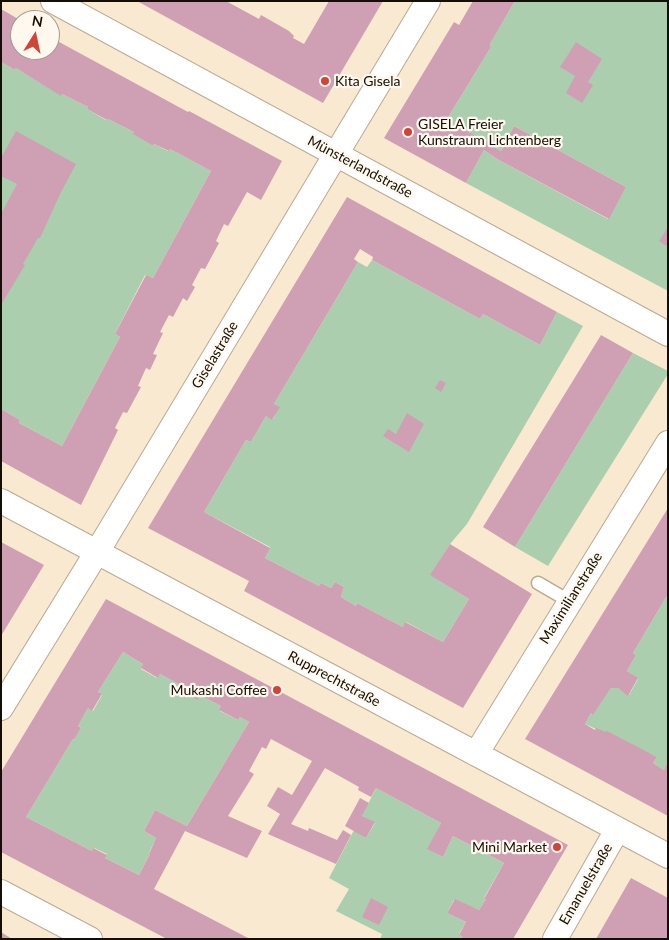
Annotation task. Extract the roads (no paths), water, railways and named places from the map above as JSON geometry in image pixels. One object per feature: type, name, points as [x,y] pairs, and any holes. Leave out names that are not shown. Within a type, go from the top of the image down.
[{"type":"street","name":"Münsterlandstraße","points":[[53,1],[668,334]]},
{"type":"street","name":"Giselastraße","points":[[1,708],[97,552],[428,1]]},
{"type":"street","name":"Maximilianstraße","points":[[476,754],[668,443]]},
{"type":"street","name":"Rupprechtstraße","points":[[1,501],[668,856]]},
{"type":"street","name":"Emanuelstraße","points":[[555,939],[617,830]]},
{"type":"street","points":[[1,892],[90,939]]},
{"type":"lane","points":[[538,583],[569,601]]},
{"type":"place","name":"Kita Gisela","points":[[325,81]]},
{"type":"place","name":"GISELA Freier Kunstraum Lichtenberg","points":[[408,132]]},
{"type":"place","name":"Mukashi Coffee","points":[[277,690]]},
{"type":"place","name":"Mini Market","points":[[557,847]]}]
